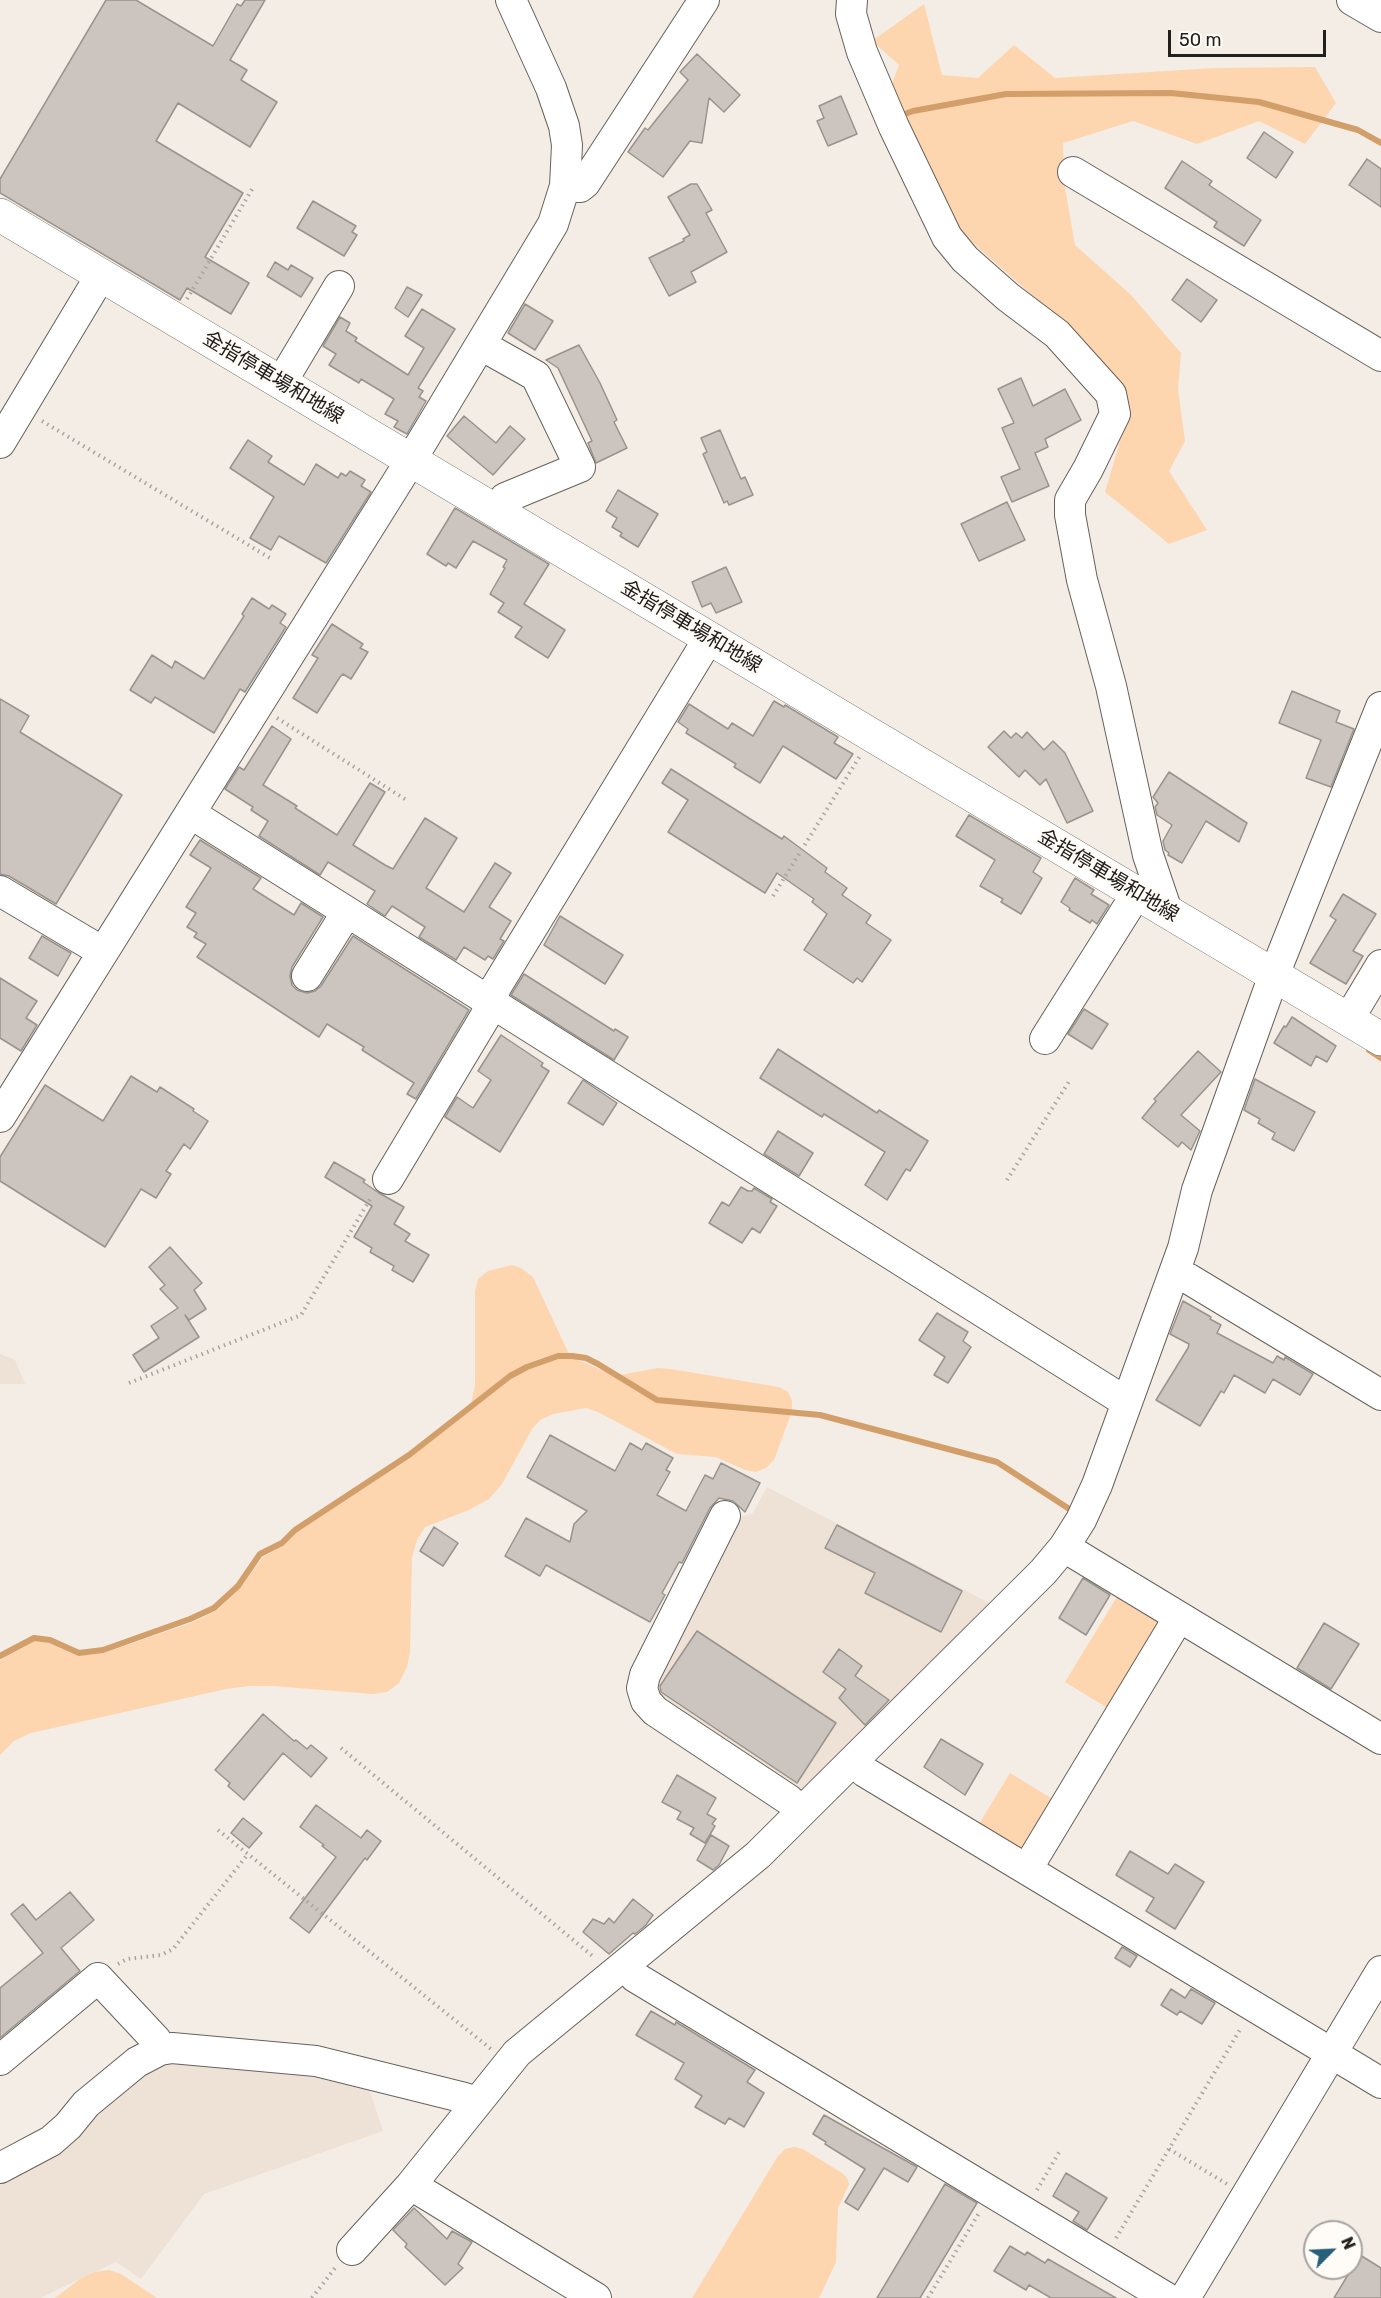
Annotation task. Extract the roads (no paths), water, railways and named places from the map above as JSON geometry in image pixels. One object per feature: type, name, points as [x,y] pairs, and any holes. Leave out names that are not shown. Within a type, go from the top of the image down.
[{"type":"main road","name":"金指停車場和地線","points":[[0,215],[1381,1040]]},
{"type":"street","points":[[0,1117],[11,1076],[103,952],[411,460],[544,241],[560,205],[565,186],[567,146],[559,106],[511,0]]},
{"type":"street","points":[[565,186],[580,187],[585,183],[704,0]]},
{"type":"street","points":[[852,0],[852,14],[862,52],[891,120],[947,237],[965,259],[1008,297],[1057,334],[1112,394],[1115,414],[1070,500],[1070,515],[1082,580],[1111,686],[1148,855],[1167,911]]},
{"type":"street","points":[[1352,0],[1381,17]]},
{"type":"street","points":[[1073,172],[1381,356]]},
{"type":"street","points":[[0,443],[101,275]]},
{"type":"street","points":[[281,383],[339,286]]},
{"type":"street","points":[[481,345],[536,376],[580,467],[505,498],[497,511]]},
{"type":"street","points":[[388,1179],[485,1017],[496,987],[709,638]]},
{"type":"street","points":[[352,2250],[411,2185],[517,2053],[747,1865],[1043,1572],[1064,1547],[1081,1521],[1095,1491],[1174,1274],[1183,1248],[1197,1190],[1274,975],[1381,707]]},
{"type":"street","points":[[190,813],[1115,1395],[1128,1399]]},
{"type":"street","points":[[0,891],[103,952]]},
{"type":"street","points":[[1045,1039],[1137,893]]},
{"type":"street","points":[[307,976],[347,912]]},
{"type":"street","points":[[1348,1020],[1381,965]]},
{"type":"street","points":[[1174,1274],[1189,1279],[1381,1395]]},
{"type":"street","points":[[725,1516],[645,1675],[642,1688],[646,1701],[655,1711],[789,1800],[801,1812]]},
{"type":"street","points":[[1064,1547],[1381,1739]]},
{"type":"street","points":[[1026,1869],[1179,1617]]},
{"type":"street","points":[[854,1760],[865,1772],[1381,2083]]},
{"type":"street","points":[[618,1970],[635,1977],[1167,2298]]},
{"type":"street","points":[[1185,2298],[1381,1971]]},
{"type":"street","points":[[0,2060],[98,1978],[156,2040],[160,2050]]},
{"type":"street","points":[[0,2168],[51,2141],[93,2097],[137,2062],[160,2050],[185,2048],[316,2061],[465,2098],[474,2106]]},
{"type":"street","points":[[411,2185],[596,2298]]},
{"type":"waterway","points":[[897,117],[913,111],[1006,94],[1171,93],[1259,102],[1358,130],[1381,143]]},
{"type":"waterway","points":[[1369,1050],[1381,1058]]},
{"type":"waterway","points":[[0,1656],[34,1638],[50,1640],[79,1653],[103,1650],[214,1608],[238,1586],[260,1554],[282,1543],[295,1530],[409,1455],[510,1376],[558,1356],[586,1358],[657,1400],[820,1415],[997,1462],[1074,1512]]}]
